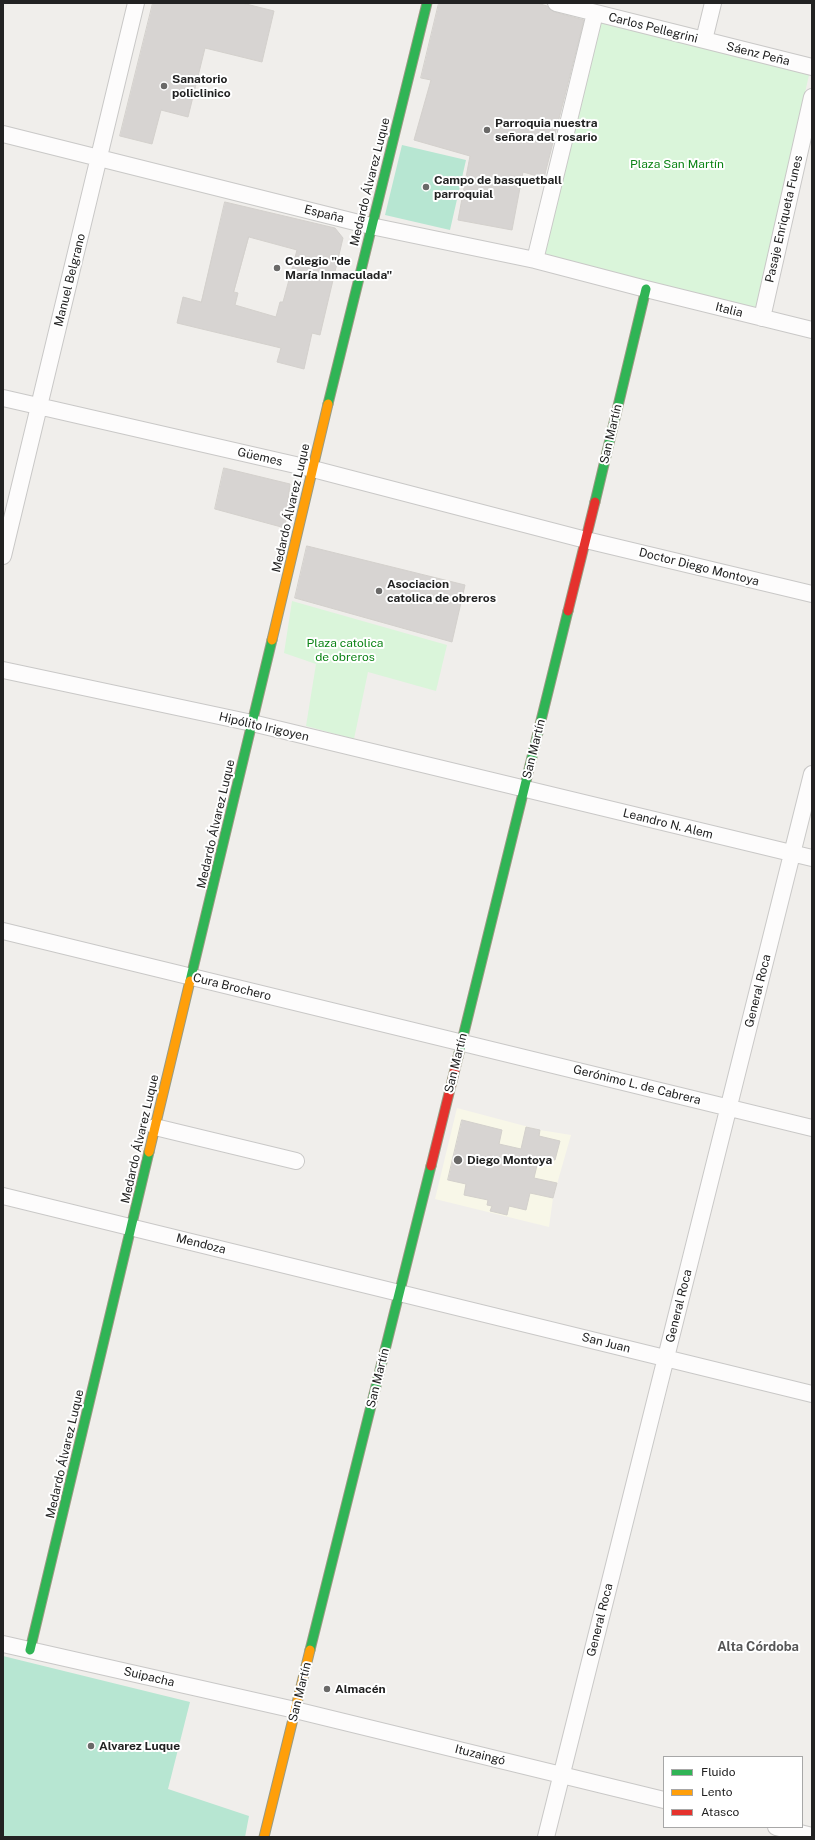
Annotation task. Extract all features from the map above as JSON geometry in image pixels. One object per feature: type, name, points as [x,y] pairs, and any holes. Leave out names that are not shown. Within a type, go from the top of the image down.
[{"type":"street","name":"Manuel Belgrano","points":[[3,556],[136,3]]},
{"type":"street","name":"Medardo Álvarez Luque","points":[[30,1650],[371,226],[427,3]]},
{"type":"street","name":"Carlos Pellegrini","points":[[556,3],[704,40]]},
{"type":"street","points":[[704,40],[712,3]]},
{"type":"street","points":[[535,260],[595,13]]},
{"type":"street","name":"Sáenz Peña","points":[[704,40],[812,67]]},
{"type":"street","name":"Pasaje Enriqueta Funes","points":[[762,318],[812,97]]},
{"type":"street","name":"España","points":[[3,134],[371,226],[535,260],[646,289]]},
{"type":"street","name":"Italia","points":[[646,289],[812,330]]},
{"type":"street","name":"San Martín","points":[[264,1837],[586,540],[646,289]]},
{"type":"street","name":"Güemes","points":[[3,398],[313,469],[586,540]]},
{"type":"street","name":"Doctor Diego Montoya","points":[[586,540],[812,594]]},
{"type":"street","name":"Hipólito Irigoyen","points":[[3,670],[252,724],[524,789]]},
{"type":"street","name":"General Roca","points":[[546,1837],[812,774]]},
{"type":"street","name":"Leandro N. Alem","points":[[524,789],[812,858]]},
{"type":"street","name":"Cura Brochero","points":[[3,931],[461,1042]]},
{"type":"street","name":"Gerónimo L. de Cabrera","points":[[461,1042],[812,1128]]},
{"type":"street","points":[[155,1127],[296,1161]]},
{"type":"street","name":"Mendoza","points":[[3,1196],[399,1293]]},
{"type":"street","name":"San Juan","points":[[399,1293],[812,1394]]},
{"type":"street","name":"Suipacha","points":[[3,1644],[295,1710]]},
{"type":"street","name":"Ituzaingó","points":[[295,1710],[663,1800]]},
{"type":"street","points":[[780,1828],[812,1836]]},
{"type":"shaded area","points":[[457,1108],[540,1130],[571,1135],[553,1198],[549,1227],[435,1199]]},
{"type":"green space","name":"Plaza San Martín","points":[[598,20],[809,75],[756,309],[543,254]]},
{"type":"green space","name":"Campo de basquetball parroquial","points":[[402,145],[466,160],[450,230],[385,215]]},
{"type":"green space","name":"Plaza catolica de obreros","points":[[292,601],[447,645],[436,691],[368,672],[354,739],[306,726],[316,664],[284,653]]},
{"type":"green space","name":"Alvarez Luque","points":[[3,1656],[190,1702],[168,1789],[249,1816],[245,1837],[3,1837]]},
{"type":"building","name":"Sanatorio policlinico","points":[[153,3],[242,3],[274,11],[262,62],[205,48],[188,117],[161,110],[152,144],[120,136]]},
{"type":"building","points":[[439,3],[537,3],[547,6],[554,12],[584,20],[544,178],[523,172],[512,230],[458,220],[470,156],[414,140],[431,80],[421,78]]},
{"type":"building","points":[[225,202],[335,228],[343,238],[320,335],[312,333],[304,369],[277,362],[281,348],[177,323],[183,297],[201,302]],"holes":[[[249,237],[297,250],[283,302],[280,302],[276,317],[235,305],[238,293],[234,292]]]},
{"type":"building","points":[[224,468],[290,484],[285,528],[215,509]]},
{"type":"building","name":"Asociacion catolica de obreros","points":[[307,546],[465,585],[452,642],[295,598]]},
{"type":"building","points":[[462,1120],[502,1130],[499,1144],[521,1149],[526,1127],[540,1130],[539,1136],[560,1141],[555,1160],[539,1157],[534,1178],[557,1183],[553,1198],[530,1193],[526,1210],[509,1206],[507,1215],[490,1211],[492,1206],[487,1205],[488,1200],[464,1195],[466,1184],[448,1180]]},
{"type":"traffic: fast","points":[[328,404],[427,3]]},
{"type":"traffic: fast","points":[[595,502],[646,289]]},
{"type":"traffic: fast","points":[[458,1057],[568,611]]},
{"type":"traffic: fast","points":[[190,981],[272,640]]},
{"type":"traffic: fast","points":[[30,1650],[149,1152]]},
{"type":"traffic: fast","points":[[310,1650],[431,1166]]},
{"type":"traffic: slow","points":[[272,640],[328,404]]},
{"type":"traffic: slow","points":[[149,1152],[190,981]]},
{"type":"traffic: slow","points":[[264,1837],[310,1650]]},
{"type":"traffic: jam","points":[[568,611],[595,502]]},
{"type":"traffic: jam","points":[[431,1166],[458,1057]]},
{"type":"place","name":"Sanatorio policlinico","points":[[164,86]]},
{"type":"place","name":"Parroquia nuestra señora del rosario","points":[[487,130]]},
{"type":"place","name":"Campo de basquetball parroquial","points":[[426,187]]},
{"type":"place","name":"Colegio \"de María Inmaculada\"","points":[[277,268]]},
{"type":"place","name":"Asociacion catolica de obreros","points":[[379,591]]},
{"type":"place","name":"Diego Montoya","points":[[458,1160]]},
{"type":"place","name":"Almacén","points":[[327,1689]]},
{"type":"place","name":"Alvarez Luque","points":[[91,1746]]},
{"type":"district","name":"Alta Córdoba","points":[[758,1647]]}]
